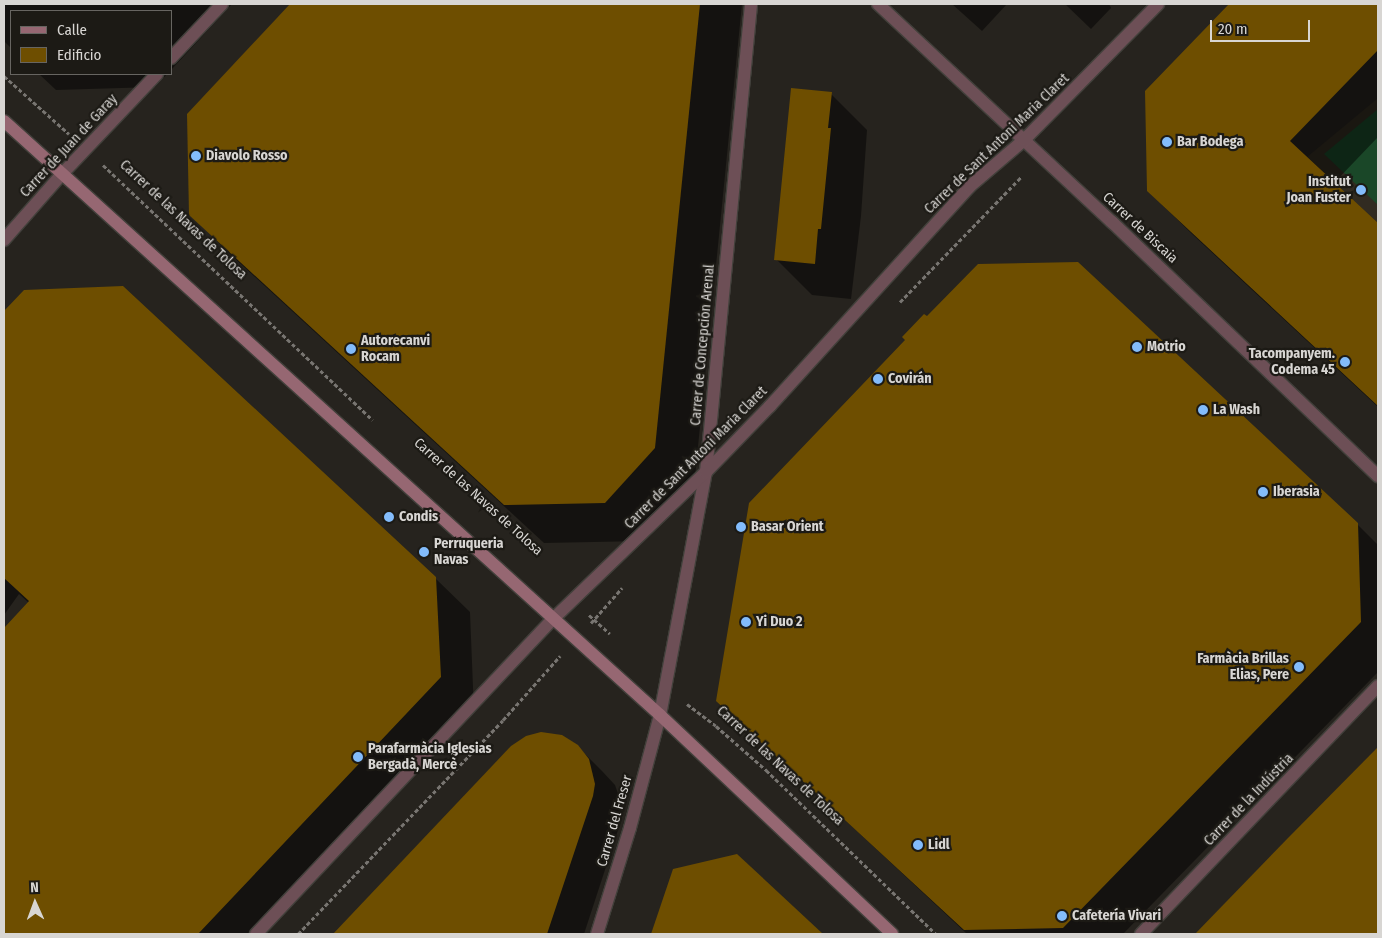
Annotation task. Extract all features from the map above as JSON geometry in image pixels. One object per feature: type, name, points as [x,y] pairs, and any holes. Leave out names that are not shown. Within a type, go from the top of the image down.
[{"type":"main road","points":[[4,121],[660,715],[892,934]]},
{"type":"street","points":[[172,57],[222,4]]},
{"type":"street","name":"Carrer de Concepción Arenal","points":[[660,715],[706,472],[751,4]]},
{"type":"street","name":"Carrer de Biscaia","points":[[878,4],[1112,222],[1378,476]]},
{"type":"street","name":"Carrer de Sant Antoni Maria Claret","points":[[256,934],[553,618],[706,472],[770,406],[970,187],[1024,140],[1158,4]]},
{"type":"street","name":"Carrer de Juan de Garay","points":[[4,240],[62,174],[156,75]]},
{"type":"street","name":"Carrer de la Indústria","points":[[1141,934],[1378,686]]},
{"type":"street","name":"Carrer del Freser","points":[[597,934],[630,828],[660,715]]},
{"type":"path","name":"Carrer de las Navas de Tolosa","points":[[4,76],[86,150],[378,424]]},
{"type":"path","points":[[572,600],[614,638]]},
{"type":"path","name":"Carrer de las Navas de Tolosa","points":[[665,687],[716,726],[766,770],[936,934]]},
{"type":"path","points":[[298,934],[503,720],[529,689]]},
{"type":"shaded area","name":"Institut Joan Fuster","points":[[1378,98],[1378,223],[1307,157]]},
{"type":"green space","points":[[1378,109],[1378,205],[1324,154]]},
{"type":"building","points":[[290,4],[700,4],[655,448],[605,503],[504,505],[189,215],[187,114]]},
{"type":"building","points":[[1229,4],[1378,4],[1378,50],[1290,141],[1378,223],[1378,406],[1147,191],[1145,91]]},
{"type":"building","points":[[791,88],[832,92],[828,128],[831,128],[821,229],[818,229],[815,264],[774,260]]},
{"type":"building","points":[[1078,262],[1358,523],[1361,622],[1063,928],[964,930],[716,701],[749,503],[905,340],[902,337],[924,314],[927,316],[978,264]]},
{"type":"building","points":[[123,286],[436,577],[441,677],[198,934],[4,934],[4,628],[29,601],[4,578],[4,311],[24,290]]},
{"type":"building","points":[[541,732],[562,735],[578,745],[589,759],[595,784],[593,796],[547,934],[333,934],[511,746],[526,736]]},
{"type":"building","points":[[1378,747],[1378,934],[1195,934],[1288,838]]},
{"type":"building","points":[[737,854],[823,934],[651,934],[673,869]]},
{"type":"place","name":"Bar Bodega","points":[[1167,142]]},
{"type":"place","name":"Diavolo Rosso","points":[[196,156]]},
{"type":"place","name":"Institut Joan Fuster","points":[[1361,190]]},
{"type":"place","name":"Motrio","points":[[1137,347]]},
{"type":"place","name":"Autorecanvi Rocam","points":[[351,349]]},
{"type":"place","name":"Tacompanyem. Codema 45","points":[[1345,362]]},
{"type":"place","name":"Covirán","points":[[878,379]]},
{"type":"place","name":"La Wash","points":[[1203,410]]},
{"type":"place","name":"Iberasia","points":[[1263,492]]},
{"type":"place","name":"Condis","points":[[389,517]]},
{"type":"place","name":"Basar Orient","points":[[741,527]]},
{"type":"place","name":"Perruqueria Navas","points":[[424,552]]},
{"type":"place","name":"Yi Duo 2","points":[[746,622]]},
{"type":"place","name":"Farmàcia Brillas Elias, Pere","points":[[1299,667]]},
{"type":"place","name":"Parafarmàcia Iglesias Bergadà, Mercè","points":[[358,757]]},
{"type":"place","name":"Lidl","points":[[918,845]]},
{"type":"place","name":"Cafetería Vivari","points":[[1062,916]]}]
